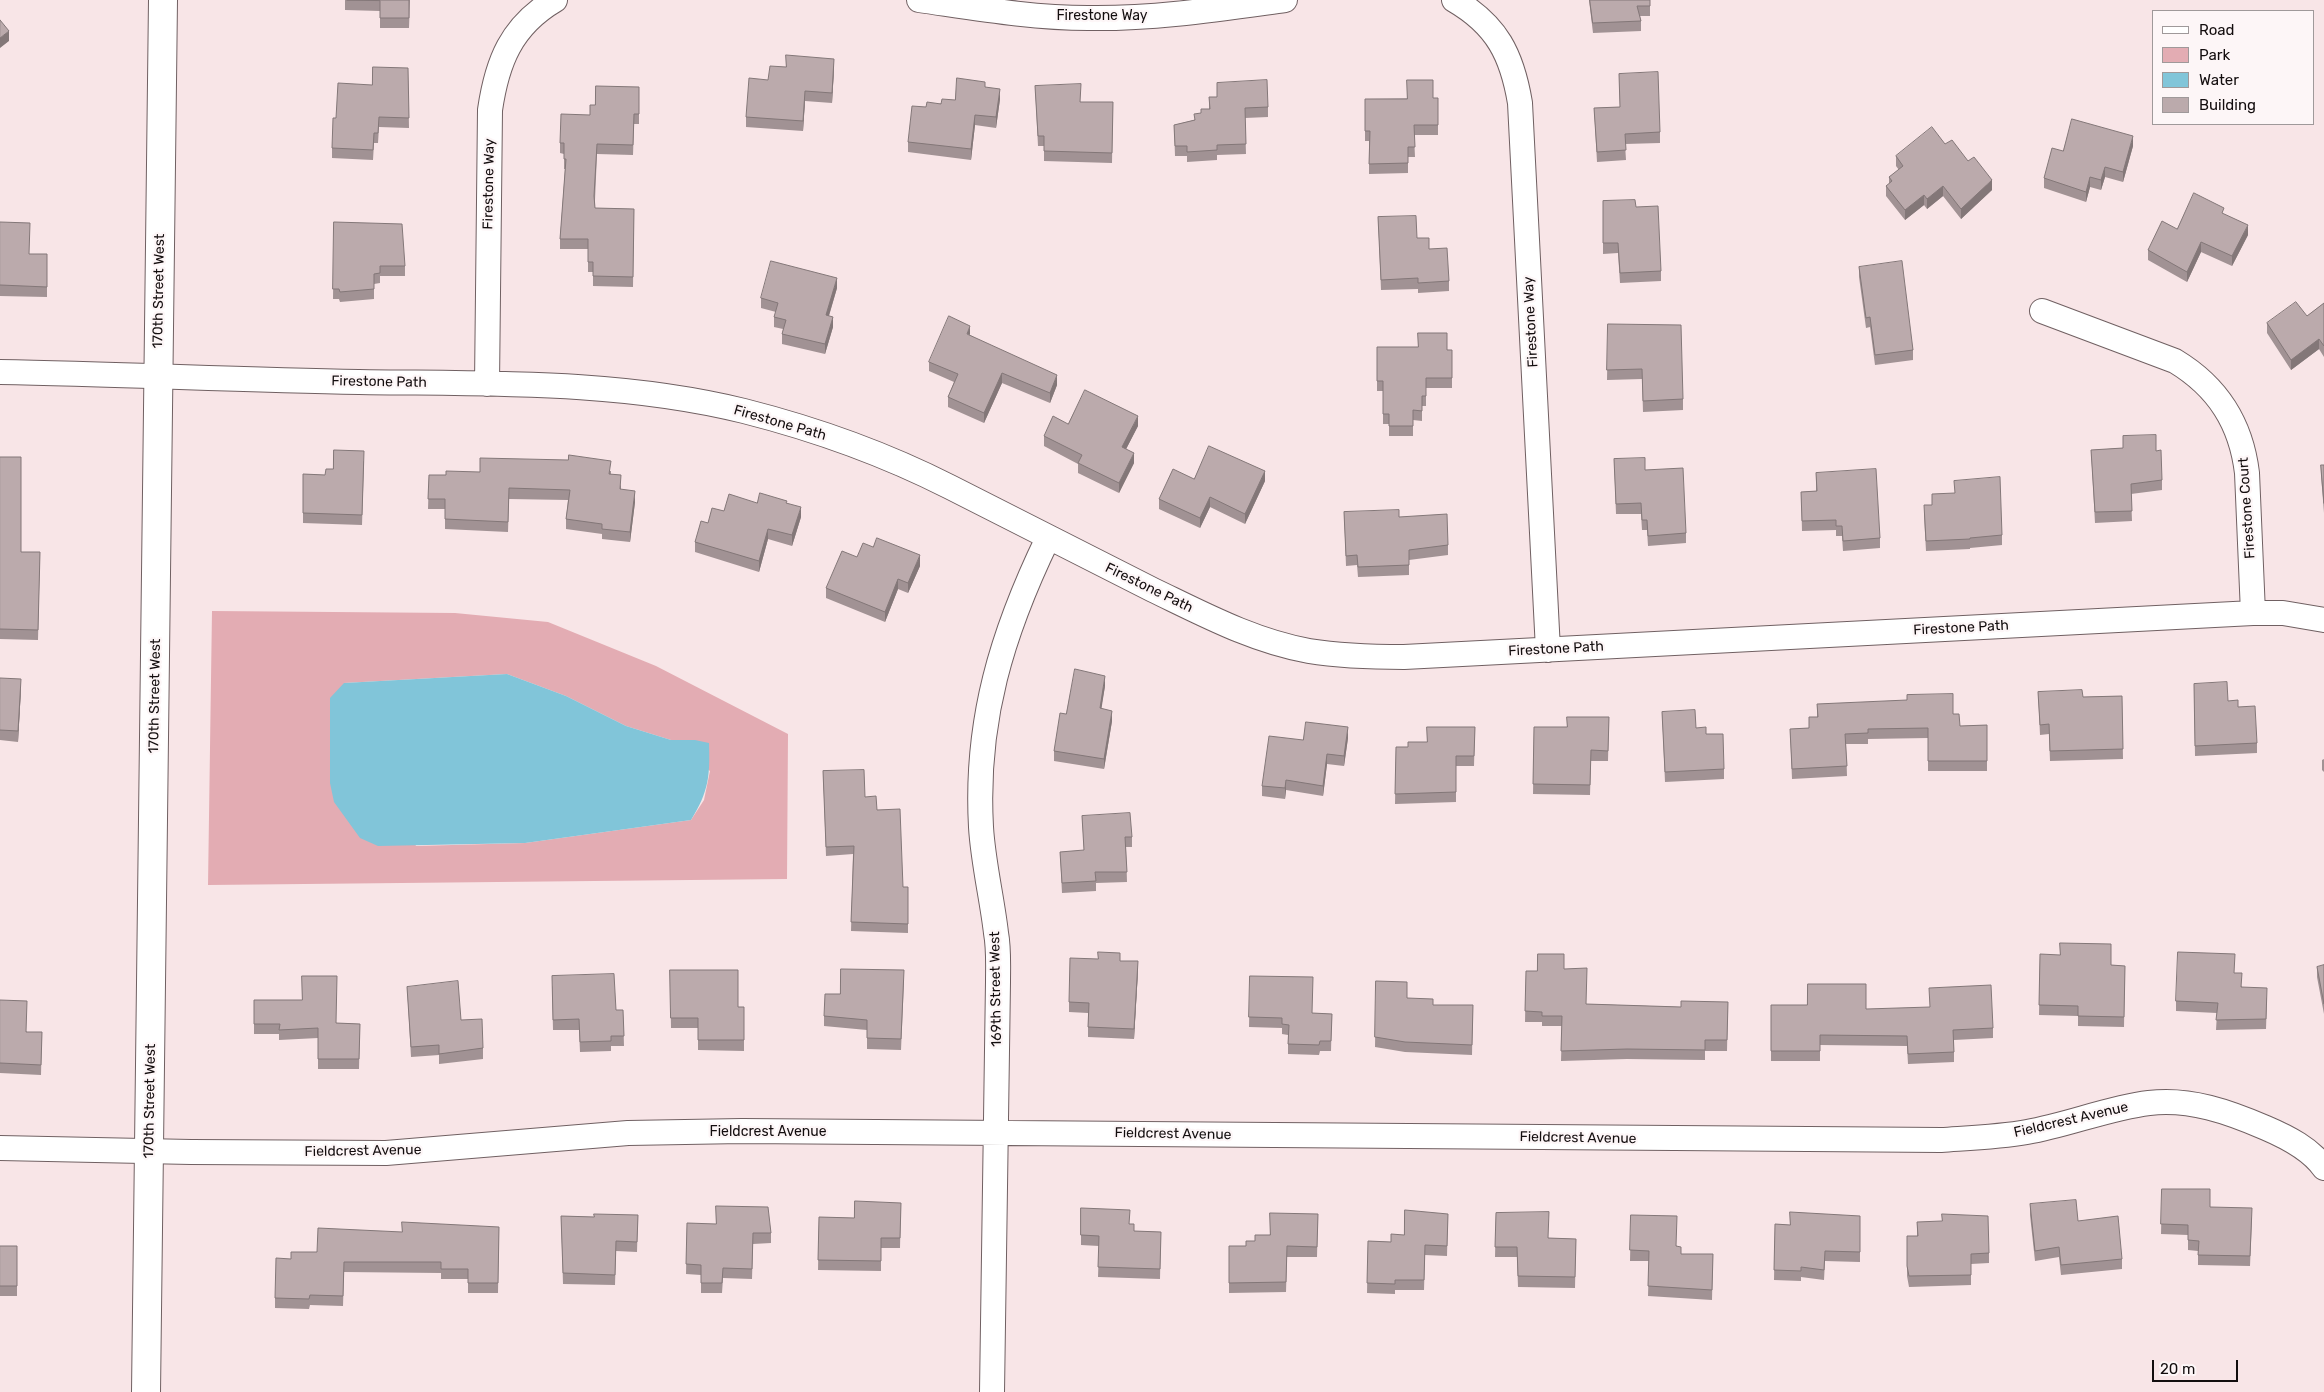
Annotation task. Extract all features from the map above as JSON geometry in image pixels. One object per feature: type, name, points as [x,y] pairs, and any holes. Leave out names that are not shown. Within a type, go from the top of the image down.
[{"type":"street","name":"170th Street West","points":[[146,1392],[163,0]]},
{"type":"street","name":"Firestone Way","points":[[919,0],[1030,15],[1088,18],[1144,17],[1285,0]]},
{"type":"street","name":"Firestone Way","points":[[487,384],[490,110],[495,79],[506,50],[524,24],[549,1]]},
{"type":"street","name":"Firestone Way","points":[[1467,3],[1505,49],[1516,79],[1520,103],[1548,650]]},
{"type":"street","name":"Firestone Court","points":[[2042,311],[2175,362],[2194,373],[2207,386],[2232,418],[2245,455],[2247,473],[2253,613]]},
{"type":"street","name":"Firestone Path","points":[[0,372],[158,376],[200,379],[487,384],[618,390],[686,399],[744,411],[851,444],[947,485],[1048,538],[1210,618],[1258,637],[1307,650],[1356,657],[1404,657],[1548,650],[2253,613],[2283,613],[2324,620]]},
{"type":"street","name":"169th Street West","points":[[992,1392],[998,982],[997,935],[981,828],[982,753],[985,718],[1010,623],[1048,538]]},
{"type":"street","name":"Fieldcrest Avenue","points":[[0,1148],[386,1153],[628,1133],[742,1131],[1941,1140],[2028,1132],[2150,1103],[2176,1103],[2216,1108],[2239,1116],[2281,1134],[2322,1161]]},
{"type":"green space","points":[[212,611],[455,613],[548,622],[656,666],[788,734],[787,879],[208,885]],"holes":[[[507,674],[566,696],[626,726],[671,740],[710,771],[704,800],[691,820],[525,843],[416,846],[344,683]]]},
{"type":"water","points":[[507,674],[566,696],[626,726],[671,740],[695,740],[709,743],[709,765],[705,792],[691,820],[525,843],[378,846],[360,838],[334,802],[330,783],[330,698],[344,683]]},
{"type":"building","points":[[347,0],[409,0],[409,18],[380,18],[380,1]]},
{"type":"building","points":[[1590,0],[1650,0],[1650,6],[1637,6],[1641,21],[1593,23]]},
{"type":"building","points":[[0,20],[9,31],[0,38]]},
{"type":"building","points":[[786,55],[834,59],[832,93],[805,91],[803,121],[746,117],[749,78],[768,80],[770,66],[786,67]]},
{"type":"building","points":[[373,67],[408,68],[409,118],[379,117],[378,133],[374,133],[373,150],[332,148],[333,118],[336,118],[338,83],[372,85]]},
{"type":"building","points":[[1658,72],[1660,132],[1625,134],[1626,150],[1597,152],[1594,108],[1620,107],[1619,74]]},
{"type":"building","points":[[957,78],[985,82],[985,87],[1000,89],[996,117],[975,115],[971,149],[908,142],[912,106],[926,107],[927,102],[941,104],[942,99],[955,100]]},
{"type":"building","points":[[1267,80],[1268,107],[1245,108],[1246,144],[1217,145],[1217,150],[1187,152],[1187,146],[1175,146],[1174,125],[1195,120],[1194,114],[1201,113],[1201,109],[1210,109],[1209,97],[1217,97],[1217,83]]},
{"type":"building","points":[[1407,80],[1433,80],[1433,98],[1438,98],[1438,125],[1414,125],[1415,147],[1408,147],[1408,163],[1369,164],[1370,131],[1365,131],[1365,99],[1407,99]]},
{"type":"building","points":[[1081,84],[1080,102],[1113,102],[1112,153],[1044,151],[1044,136],[1038,136],[1035,86]]},
{"type":"building","points":[[596,86],[639,87],[639,114],[634,114],[633,145],[597,144],[594,196],[595,208],[634,209],[633,277],[593,276],[593,262],[588,262],[588,239],[560,239],[566,159],[564,159],[564,143],[560,143],[561,114],[590,115],[590,105],[595,105]]},
{"type":"building","points":[[2072,119],[2133,136],[2123,172],[2105,167],[2101,180],[2090,177],[2086,192],[2044,178],[2052,148],[2063,151]]},
{"type":"building","points":[[1932,127],[1945,144],[1952,140],[1968,161],[1974,157],[1992,180],[1961,209],[1943,186],[1927,199],[1924,195],[1905,210],[1886,186],[1892,181],[1889,177],[1903,166],[1896,156]]},
{"type":"building","points":[[2194,193],[2224,208],[2222,213],[2248,225],[2232,256],[2201,242],[2187,272],[2148,250],[2162,221],[2177,229]]},
{"type":"building","points":[[1635,200],[1636,207],[1658,206],[1661,271],[1620,273],[1618,243],[1603,243],[1603,201]]},
{"type":"building","points":[[1416,216],[1417,238],[1429,238],[1429,249],[1447,248],[1449,281],[1418,283],[1418,278],[1381,280],[1378,217]]},
{"type":"building","points":[[0,222],[30,223],[29,254],[47,254],[47,287],[0,285]]},
{"type":"building","points":[[334,222],[402,224],[405,266],[380,266],[380,273],[374,274],[374,289],[340,292],[339,289],[333,289]]},
{"type":"building","points":[[771,261],[837,278],[826,315],[833,317],[825,344],[782,334],[786,320],[774,317],[778,303],[761,298]]},
{"type":"building","points":[[1902,261],[1913,350],[1875,355],[1870,317],[1866,318],[1859,267]]},
{"type":"building","points":[[2296,302],[2307,316],[2324,303],[2324,346],[2319,339],[2291,360],[2267,323]]},
{"type":"building","points":[[949,316],[970,326],[967,334],[1057,375],[1050,393],[1002,373],[984,413],[948,397],[958,374],[929,362]]},
{"type":"building","points":[[1608,324],[1681,325],[1683,399],[1643,401],[1642,369],[1607,370]]},
{"type":"building","points":[[1418,333],[1447,333],[1447,350],[1452,350],[1452,378],[1426,378],[1426,396],[1422,396],[1422,411],[1413,410],[1413,426],[1389,426],[1389,414],[1383,414],[1383,381],[1377,381],[1377,347],[1418,347]]},
{"type":"building","points":[[1085,390],[1138,416],[1122,447],[1134,453],[1119,483],[1078,463],[1082,455],[1044,436],[1053,416],[1068,424]]},
{"type":"building","points":[[2156,435],[2156,451],[2161,450],[2162,480],[2131,484],[2132,511],[2095,512],[2091,450],[2123,448],[2123,436]]},
{"type":"building","points":[[1209,446],[1265,471],[1245,514],[1210,497],[1200,518],[1159,499],[1173,469],[1194,479]]},
{"type":"building","points":[[334,450],[364,451],[362,515],[303,513],[303,474],[325,475],[326,469],[333,469]]},
{"type":"building","points":[[569,455],[611,461],[609,474],[621,475],[620,489],[635,491],[630,532],[602,529],[602,524],[566,519],[570,490],[509,488],[508,522],[445,519],[445,499],[428,499],[429,475],[446,475],[446,471],[480,472],[480,458],[568,460]]},
{"type":"building","points":[[0,457],[21,457],[21,552],[40,552],[38,630],[0,629]]},
{"type":"building","points":[[1645,458],[1645,470],[1683,468],[1686,533],[1648,536],[1647,520],[1642,520],[1641,503],[1616,504],[1614,459]]},
{"type":"building","points":[[2321,465],[2324,465],[2324,503]]},
{"type":"building","points":[[1876,469],[1880,538],[1843,541],[1842,526],[1836,526],[1836,520],[1802,521],[1801,492],[1817,491],[1816,473]]},
{"type":"building","points":[[2000,477],[2002,535],[1926,541],[1924,505],[1932,505],[1932,494],[1955,493],[1954,481]]},
{"type":"building","points":[[760,493],[801,507],[792,535],[768,529],[759,561],[695,542],[701,521],[708,523],[712,508],[724,511],[729,494],[757,503]]},
{"type":"building","points":[[1399,510],[1399,517],[1447,514],[1448,545],[1409,550],[1409,565],[1358,567],[1357,555],[1346,556],[1344,512]]},
{"type":"building","points":[[877,538],[920,555],[908,583],[898,579],[885,612],[826,588],[842,551],[857,557],[863,543],[873,547]]},
{"type":"building","points":[[1075,669],[1105,676],[1100,708],[1112,711],[1104,759],[1054,751],[1060,713],[1066,714]]},
{"type":"building","points":[[0,678],[21,679],[18,731],[0,730]]},
{"type":"building","points":[[2227,682],[2228,701],[2238,700],[2238,707],[2255,706],[2257,743],[2195,746],[2194,684]]},
{"type":"building","points":[[2082,690],[2083,697],[2122,696],[2123,749],[2050,751],[2049,724],[2040,725],[2038,692]]},
{"type":"building","points":[[1953,694],[1953,714],[1959,714],[1960,726],[1987,725],[1987,761],[1928,761],[1928,728],[1868,729],[1868,733],[1845,734],[1847,766],[1792,769],[1790,729],[1809,728],[1809,717],[1818,717],[1817,704],[1907,700],[1907,695]]},
{"type":"building","points":[[1695,710],[1696,728],[1706,727],[1706,734],[1723,734],[1724,769],[1665,772],[1662,712]]},
{"type":"building","points":[[1567,717],[1609,717],[1608,751],[1591,750],[1590,785],[1533,784],[1534,727],[1567,727]]},
{"type":"building","points":[[1306,722],[1348,727],[1344,756],[1327,754],[1323,786],[1286,780],[1285,788],[1262,786],[1269,736],[1303,740]]},
{"type":"building","points":[[1427,727],[1475,727],[1474,756],[1456,756],[1456,792],[1395,794],[1396,747],[1408,747],[1408,742],[1427,742]]},
{"type":"building","points":[[864,770],[865,797],[876,796],[877,810],[900,809],[903,887],[908,887],[908,924],[851,922],[854,846],[826,847],[823,771]]},
{"type":"building","points":[[1130,813],[1132,837],[1125,837],[1127,872],[1095,872],[1096,881],[1062,883],[1060,852],[1084,850],[1082,816]]},
{"type":"building","points":[[2060,943],[2111,944],[2111,965],[2125,966],[2124,1017],[2078,1016],[2078,1006],[2039,1005],[2040,954],[2060,955]]},
{"type":"building","points":[[1098,952],[1120,953],[1120,961],[1138,961],[1134,1029],[1088,1027],[1089,1003],[1069,1002],[1070,958],[1098,959]]},
{"type":"building","points":[[2178,952],[2235,954],[2234,973],[2242,973],[2241,987],[2267,988],[2266,1019],[2216,1020],[2218,1003],[2176,1001]]},
{"type":"building","points":[[1538,954],[1564,954],[1564,969],[1587,968],[1586,1004],[1681,1007],[1681,1001],[1728,1002],[1727,1040],[1705,1040],[1705,1050],[1627,1049],[1561,1051],[1562,1016],[1542,1016],[1542,1012],[1525,1011],[1526,971],[1537,971]]},
{"type":"building","points":[[2324,965],[2324,1004],[2317,967]]},
{"type":"building","points":[[841,969],[904,970],[901,1039],[867,1038],[867,1020],[824,1016],[825,994],[840,994]]},
{"type":"building","points":[[670,970],[738,970],[738,1007],[744,1007],[744,1040],[698,1040],[698,1018],[671,1018]]},
{"type":"building","points":[[614,974],[616,1010],[623,1010],[624,1036],[611,1036],[611,1041],[580,1042],[579,1019],[553,1020],[552,976]]},
{"type":"building","points":[[302,976],[337,976],[336,1023],[360,1024],[359,1059],[318,1059],[318,1028],[279,1030],[280,1024],[254,1024],[254,1000],[302,1000]]},
{"type":"building","points":[[1250,976],[1313,977],[1312,1013],[1332,1014],[1331,1041],[1320,1041],[1319,1045],[1288,1044],[1289,1025],[1282,1024],[1282,1018],[1249,1017]]},
{"type":"building","points":[[458,981],[461,1020],[482,1019],[483,1048],[439,1054],[439,1045],[411,1047],[407,987]]},
{"type":"building","points":[[1376,981],[1407,982],[1407,998],[1433,999],[1433,1005],[1473,1005],[1472,1045],[1405,1042],[1375,1037]]},
{"type":"building","points":[[1808,984],[1866,984],[1866,1009],[1930,1007],[1929,988],[1991,985],[1993,1028],[1953,1030],[1954,1052],[1908,1054],[1907,1036],[1820,1035],[1820,1051],[1771,1051],[1771,1005],[1807,1005]]},
{"type":"building","points":[[0,1000],[27,1001],[26,1032],[42,1032],[41,1065],[0,1063]]},
{"type":"building","points":[[2162,1189],[2210,1189],[2210,1207],[2252,1208],[2250,1256],[2198,1255],[2199,1241],[2188,1240],[2188,1225],[2161,1224]]},
{"type":"building","points":[[2076,1200],[2078,1221],[2118,1216],[2122,1259],[2061,1265],[2059,1247],[2035,1251],[2030,1204]]},
{"type":"building","points":[[855,1201],[901,1203],[900,1238],[881,1238],[881,1261],[818,1260],[819,1217],[854,1218]]},
{"type":"building","points":[[716,1206],[768,1207],[771,1233],[753,1233],[752,1269],[723,1268],[722,1283],[701,1283],[701,1265],[686,1264],[687,1223],[716,1224]]},
{"type":"building","points":[[1081,1208],[1130,1210],[1129,1224],[1134,1224],[1134,1231],[1161,1232],[1160,1269],[1098,1267],[1099,1236],[1081,1235]]},
{"type":"building","points":[[1405,1210],[1448,1214],[1447,1246],[1425,1245],[1424,1280],[1395,1280],[1395,1284],[1367,1283],[1368,1241],[1391,1242],[1391,1234],[1404,1235]]},
{"type":"building","points":[[1549,1212],[1548,1238],[1576,1239],[1575,1277],[1518,1276],[1517,1247],[1495,1247],[1496,1213]]},
{"type":"building","points":[[1790,1212],[1860,1216],[1860,1252],[1825,1251],[1824,1270],[1801,1267],[1801,1271],[1774,1270],[1775,1224],[1790,1225]]},
{"type":"building","points":[[1270,1213],[1318,1214],[1317,1247],[1287,1246],[1286,1282],[1229,1283],[1229,1246],[1246,1246],[1246,1241],[1255,1241],[1255,1235],[1270,1235]]},
{"type":"building","points":[[594,1214],[638,1215],[637,1242],[616,1241],[615,1275],[563,1273],[561,1216],[594,1217]]},
{"type":"building","points":[[1942,1214],[1988,1216],[1989,1253],[1971,1254],[1971,1275],[1909,1276],[1907,1236],[1918,1236],[1917,1222],[1942,1221]]},
{"type":"building","points":[[1631,1215],[1677,1216],[1676,1246],[1681,1247],[1681,1254],[1713,1254],[1712,1290],[1648,1286],[1649,1251],[1630,1250]]},
{"type":"building","points":[[402,1222],[499,1227],[498,1283],[468,1283],[468,1269],[441,1269],[441,1262],[344,1262],[343,1296],[310,1295],[309,1299],[275,1298],[276,1258],[291,1259],[291,1252],[317,1252],[318,1228],[402,1232]]},
{"type":"building","points":[[0,1246],[17,1246],[17,1286],[0,1286]]}]
